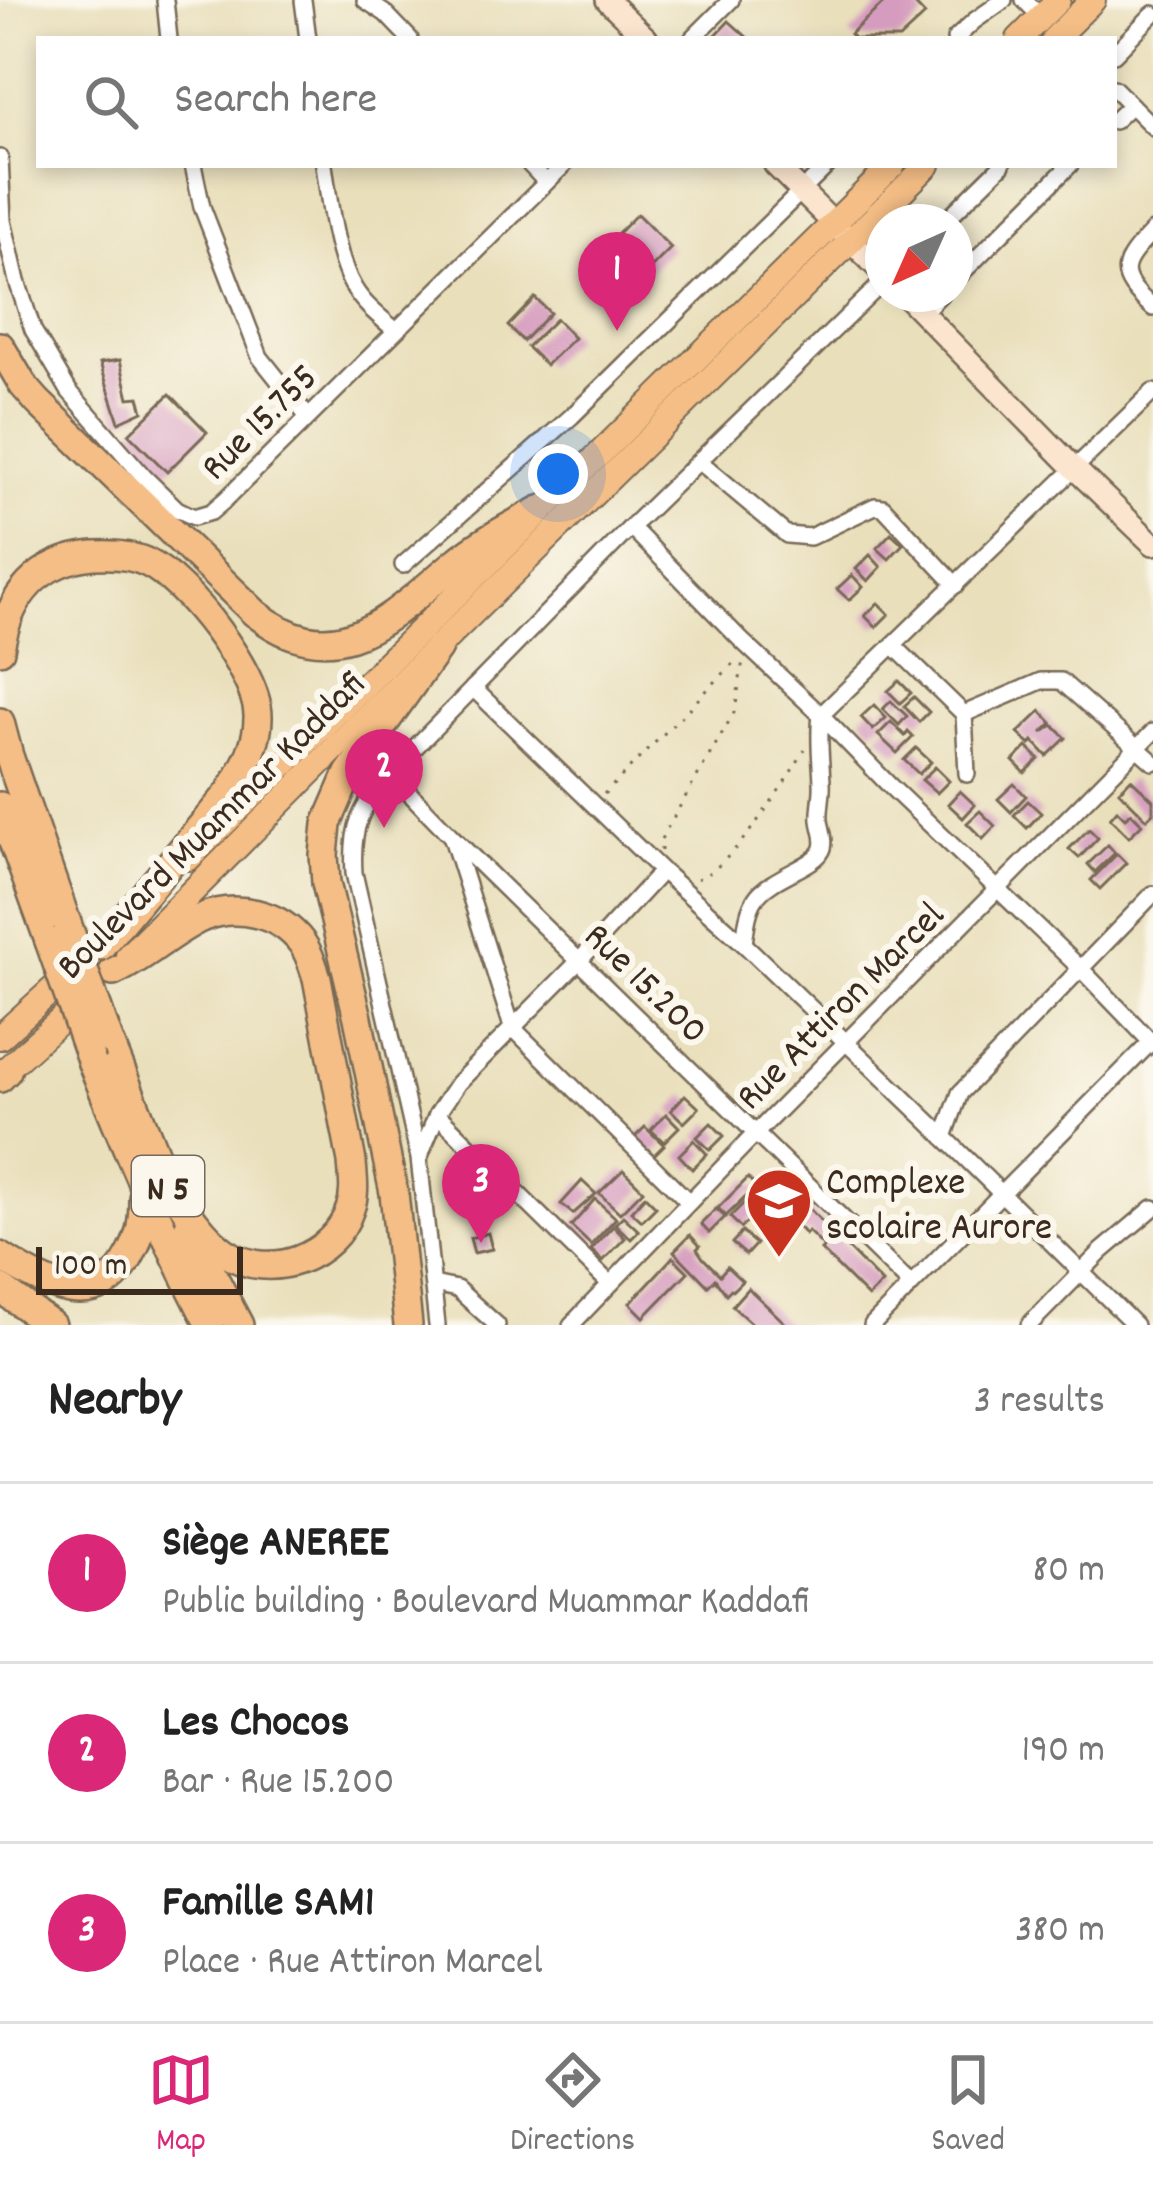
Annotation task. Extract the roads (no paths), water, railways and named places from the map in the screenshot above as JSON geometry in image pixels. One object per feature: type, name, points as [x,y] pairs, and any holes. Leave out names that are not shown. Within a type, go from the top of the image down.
[{"type":"highway","points":[[0,346],[23,385],[65,429],[255,614],[298,638],[334,641],[368,632],[458,560],[540,510]]},
{"type":"highway","points":[[0,650],[4,624],[17,598],[41,572],[84,556],[124,556],[148,562],[171,580],[239,661],[255,694],[256,738],[230,792],[101,946]]},
{"type":"highway","points":[[408,1325],[394,1192],[326,883],[324,855],[327,824],[349,773],[437,648]]},
{"type":"highway","points":[[0,708],[9,756]]},
{"type":"highway","name":"N 5","points":[[0,722],[58,932],[151,1179],[169,1247],[210,1325]]},
{"type":"highway","name":"N 5","points":[[0,806],[32,895],[58,932]]},
{"type":"highway","points":[[0,855],[32,895]]},
{"type":"highway","points":[[113,972],[204,916],[236,911],[263,916],[291,931],[310,955],[317,978],[354,1187],[352,1206],[325,1248],[292,1263],[260,1264],[236,1258],[211,1239],[151,1179]]},
{"type":"highway","points":[[0,1256],[65,1290],[101,1288],[124,1267],[136,1244],[151,1179]]},
{"type":"highway","name":"N 5","points":[[151,1179],[239,1325]]},
{"type":"highway","points":[[0,1288],[51,1325]]},
{"type":"main road","points":[[1050,21],[1093,0]]},
{"type":"main road","name":"Boulevard Muammar Kaddafi","points":[[2,1075],[113,972],[437,648],[842,234],[891,168]]},
{"type":"main road","name":"Boulevard Muammar Kaddafi","points":[[0,1037],[101,946],[540,510],[842,234],[924,168]]},
{"type":"street","points":[[164,0],[169,36]]},
{"type":"street","points":[[303,0],[308,36]]},
{"type":"street","points":[[365,0],[407,36]]},
{"type":"street","points":[[608,0],[644,36]]},
{"type":"street","points":[[695,36],[731,0]]},
{"type":"street","points":[[958,36],[1004,0]]},
{"type":"street","points":[[1117,51],[1153,14]]},
{"type":"street","points":[[1117,91],[1153,127]]},
{"type":"street","points":[[1117,119],[1131,105]]},
{"type":"street","name":"Rue 15.755","points":[[0,158],[3,220],[34,330],[69,391],[145,478],[177,509],[194,517],[211,512],[561,168]]},
{"type":"street","points":[[194,168],[202,207],[260,357],[307,416]]},
{"type":"street","points":[[325,168],[352,285],[368,307],[395,330]]},
{"type":"street","points":[[533,168],[546,182]]},
{"type":"street","points":[[779,168],[865,259]]},
{"type":"street","points":[[403,565],[572,416],[825,168]]},
{"type":"street","points":[[962,204],[999,168]]},
{"type":"street","points":[[973,262],[1067,168]]},
{"type":"street","points":[[1153,231],[1126,260],[1125,270],[1153,308]]},
{"type":"street","points":[[437,1325],[419,1159],[354,873],[352,839],[365,804],[631,527],[865,296]]},
{"type":"street","points":[[922,313],[1153,544]]},
{"type":"street","points":[[744,944],[752,904],[761,892],[822,853],[820,721],[1153,392]]},
{"type":"street","points":[[699,461],[787,536],[810,537],[875,506],[884,507],[956,586]]},
{"type":"street","points":[[631,527],[820,721],[1152,1042],[872,1325]]},
{"type":"street","points":[[893,645],[964,714],[967,774]]},
{"type":"street","points":[[964,714],[1040,681],[1061,681],[1153,762]]},
{"type":"street","points":[[473,688],[1135,1325]]},
{"type":"street","name":"Rue Attiron Marcel","points":[[571,1325],[1153,732]]},
{"type":"street","name":"Rue 15.200","points":[[390,773],[911,1286]]},
{"type":"street","points":[[452,837],[512,1028],[688,1202]]},
{"type":"street","points":[[419,1159],[437,1114],[458,1083],[662,871]]},
{"type":"street","points":[[944,1137],[960,1093],[1153,894]]},
{"type":"street","points":[[437,1114],[610,1284]]},
{"type":"street","points":[[1029,1325],[1102,1251],[1153,1208]]},
{"type":"street","points":[[433,1284],[457,1288],[496,1325]]},
{"type":"place","name":"Siège ANEREE","points":[[617,331]]},
{"type":"place","name":"Les Chocos","points":[[384,828]]},
{"type":"place","name":"Famille SAM1","points":[[481,1243]]},
{"type":"place","name":"Complexe scolaire Aurore","points":[[779,1260]]}]
